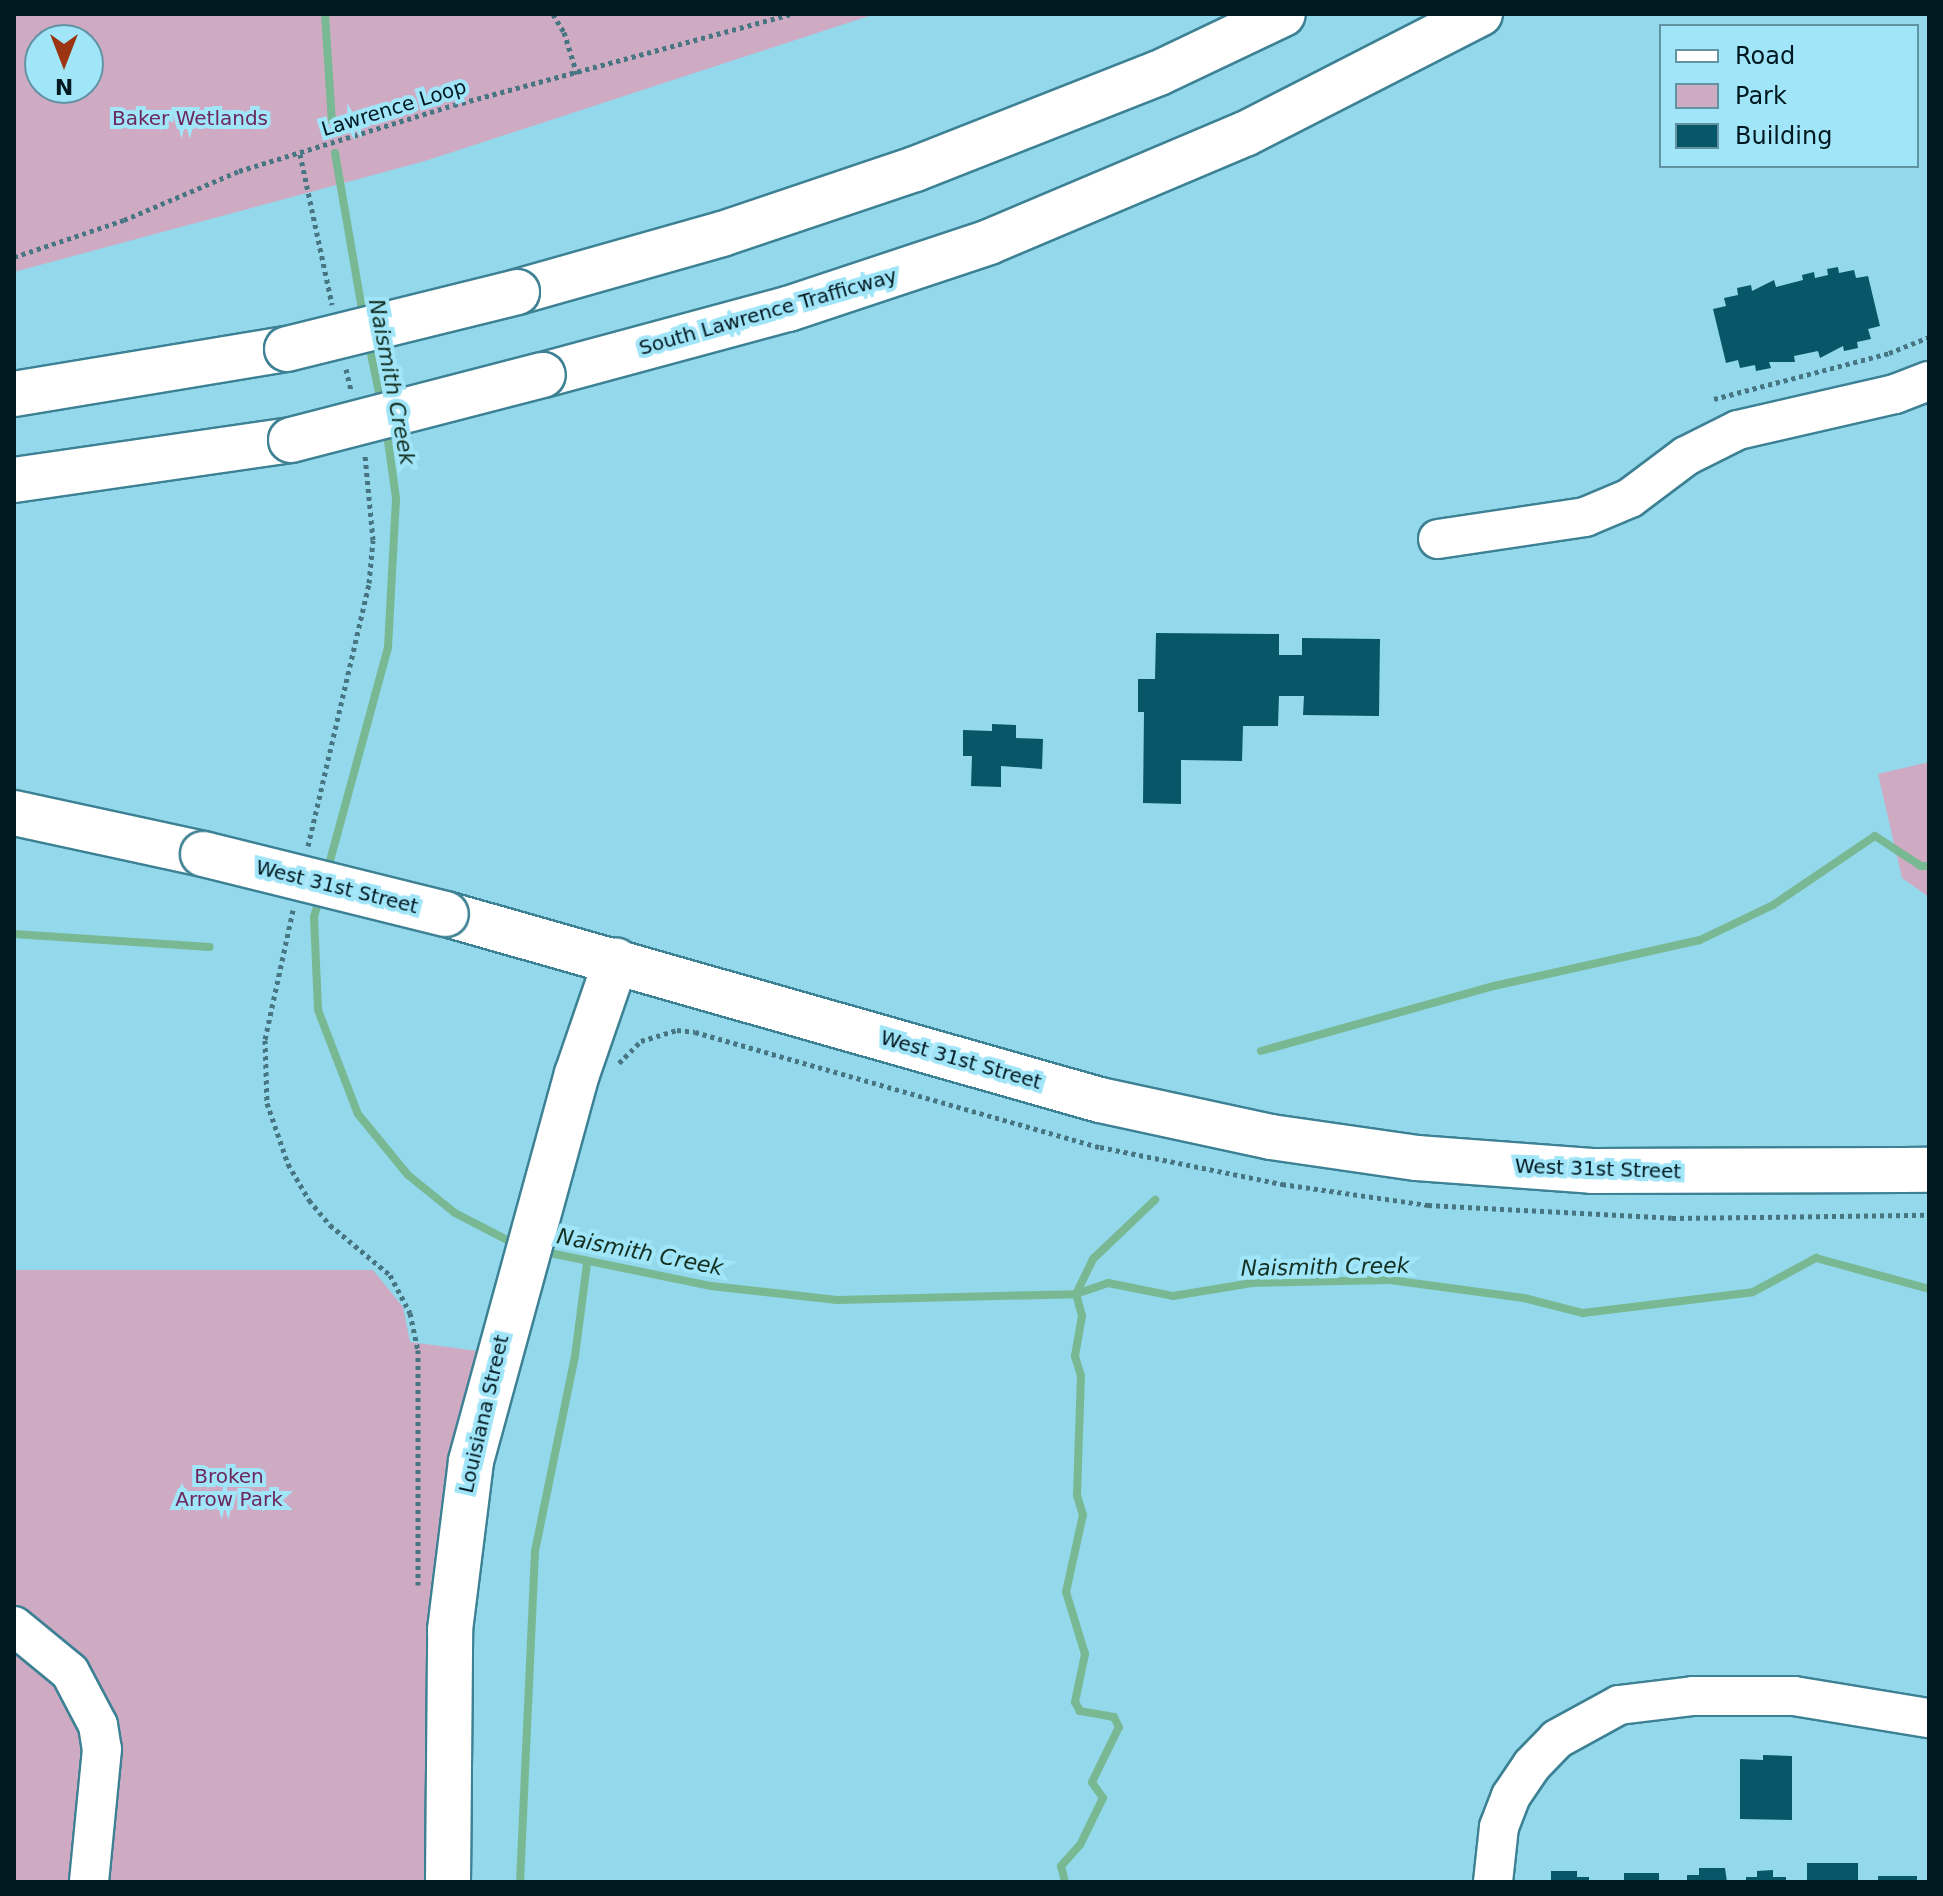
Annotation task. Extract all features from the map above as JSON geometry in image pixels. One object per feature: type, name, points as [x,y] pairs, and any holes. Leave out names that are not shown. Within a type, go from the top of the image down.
[{"type":"main road","points":[[14,394],[287,349],[517,292],[722,234],[915,169],[1145,79],[1283,14]]},
{"type":"main road","name":"South Lawrence Trafficway","points":[[14,480],[291,440],[788,309],[1002,237],[1245,134],[1480,14]]},
{"type":"main road","name":"West 31st Street","points":[[14,813],[203,854],[446,914],[1100,1100],[1271,1137],[1417,1158],[1592,1171],[1929,1170]]},
{"type":"main road","name":"Louisiana Street","points":[[448,1882],[455,1568],[471,1461],[503,1331],[616,961]]},
{"type":"street","points":[[1438,539],[1585,517],[1630,498],[1686,456],[1738,430],[1895,394],[1929,381]]},
{"type":"street","points":[[14,1626],[70,1672],[98,1725],[102,1749],[89,1882]]},
{"type":"street","points":[[1493,1882],[1499,1827],[1511,1796],[1532,1765],[1557,1739],[1619,1705],[1693,1696],[1794,1696],[1929,1718]]},
{"type":"path","points":[[553,14],[577,74]]},
{"type":"path","name":"Lawrence Loop","points":[[14,257],[124,220],[239,171],[454,105],[792,14]]},
{"type":"path","points":[[300,154],[336,320]]},
{"type":"path","points":[[1714,399],[1889,353],[1929,337]]},
{"type":"path","points":[[346,366],[352,396]]},
{"type":"path","points":[[306,856],[369,583],[373,540],[362,442]]},
{"type":"path","points":[[295,902],[265,1040],[267,1103],[288,1164],[309,1200],[330,1225],[390,1275],[410,1313],[418,1350],[418,1601]]},
{"type":"green space","name":"Baker Wetlands","points":[[14,14],[875,14],[425,161],[14,272]]},
{"type":"green space","points":[[1929,762],[1929,897],[1902,878],[1878,774]]},
{"type":"green space","name":"Broken Arrow Park","points":[[14,1270],[373,1270],[403,1307],[410,1342],[478,1351],[432,1882],[14,1882]]},
{"type":"building","points":[[1838,267],[1839,273],[1854,270],[1856,278],[1868,276],[1880,326],[1868,329],[1871,339],[1857,342],[1858,348],[1844,351],[1843,346],[1820,358],[1818,351],[1794,356],[1795,362],[1769,362],[1771,368],[1756,371],[1755,365],[1740,368],[1738,360],[1726,363],[1713,309],[1726,306],[1724,298],[1738,295],[1737,288],[1751,285],[1752,291],[1774,280],[1776,287],[1803,280],[1802,275],[1814,272],[1815,278],[1828,275],[1827,269]]},
{"type":"building","points":[[1156,633],[1279,634],[1279,655],[1302,655],[1302,638],[1380,639],[1379,716],[1303,715],[1304,696],[1279,696],[1278,726],[1243,726],[1242,761],[1181,760],[1181,804],[1143,803],[1144,712],[1138,712],[1138,679],[1155,679]]},
{"type":"building","points":[[992,724],[1016,725],[1016,738],[1043,739],[1042,769],[1001,766],[1001,787],[971,786],[972,756],[963,756],[963,730],[992,731]]},
{"type":"building","points":[[1763,1755],[1792,1756],[1792,1820],[1740,1819],[1740,1759],[1763,1760]]},
{"type":"building","points":[[1807,1863],[1858,1863],[1858,1882],[1807,1882]]},
{"type":"building","points":[[1699,1868],[1725,1868],[1727,1882],[1687,1882],[1687,1875],[1699,1875]]},
{"type":"building","points":[[1773,1870],[1773,1877],[1786,1877],[1786,1882],[1746,1882],[1746,1877],[1757,1877],[1757,1871]]},
{"type":"building","points":[[1551,1871],[1577,1871],[1577,1877],[1589,1877],[1589,1882],[1551,1882]]},
{"type":"building","points":[[1624,1873],[1659,1873],[1659,1882],[1624,1882]]},
{"type":"building","points":[[1878,1876],[1917,1876],[1917,1882],[1878,1882]]},
{"type":"waterway","name":"Naismith Creek","points":[[325,14],[332,121]]},
{"type":"waterway","name":"Naismith Creek","points":[[335,153],[363,315]]},
{"type":"waterway","name":"Naismith Creek","points":[[368,340],[381,402]]},
{"type":"waterway","name":"Naismith Creek","points":[[327,872],[388,647],[396,498],[386,427]]},
{"type":"waterway","points":[[1261,1051],[1494,986],[1700,940],[1773,905],[1875,836],[1921,866],[1929,866]]},
{"type":"waterway","name":"Naismith Creek","points":[[320,896],[314,917],[318,1010],[358,1114],[408,1175],[455,1213],[515,1244]]},
{"type":"waterway","points":[[14,934],[210,947]]},
{"type":"waterway","points":[[1065,1882],[1061,1866],[1080,1845],[1103,1798],[1092,1782],[1119,1727],[1114,1717],[1080,1711],[1075,1702],[1085,1654],[1066,1592],[1083,1515],[1077,1495],[1081,1376],[1075,1356],[1082,1316],[1076,1294],[1093,1259],[1155,1200]]},
{"type":"waterway","name":"Naismith Creek","points":[[540,1251],[711,1286],[837,1300],[1076,1294],[1108,1283],[1173,1296],[1252,1283],[1390,1280],[1524,1298],[1583,1313],[1753,1292],[1816,1258],[1929,1289]]},
{"type":"waterway","points":[[520,1882],[535,1551],[575,1356],[587,1264]]}]
